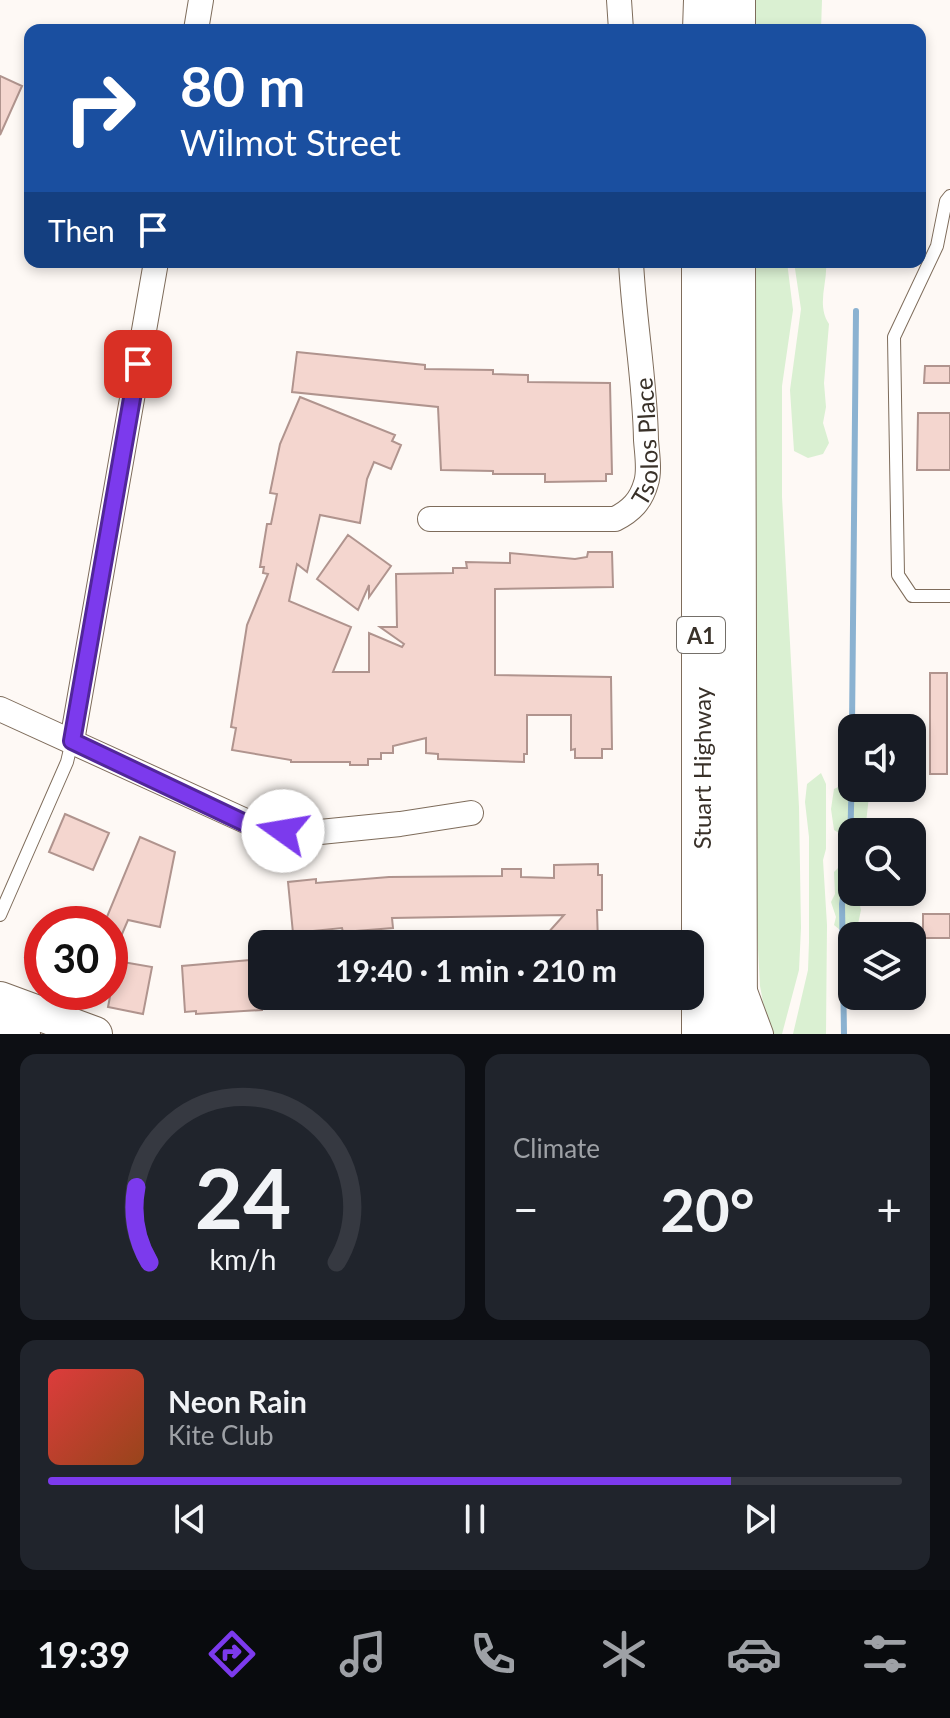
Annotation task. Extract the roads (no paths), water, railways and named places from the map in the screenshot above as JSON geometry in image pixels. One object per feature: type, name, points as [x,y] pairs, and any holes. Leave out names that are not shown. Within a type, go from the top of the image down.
[{"type":"highway","points":[[703,24],[704,0]]},
{"type":"highway","points":[[735,0],[735,24]]},
{"type":"highway","name":"Stuart Highway","points":[[696,1025],[702,268]]},
{"type":"highway","name":"Stuart Highway","points":[[735,268],[737,1034]]},
{"type":"main road","points":[[0,999],[95,1034]]},
{"type":"main road","points":[[0,1023],[23,1034]]},
{"type":"street","points":[[197,24],[201,0]]},
{"type":"street","points":[[619,0],[621,24]]},
{"type":"street","points":[[72,741],[155,268]]},
{"type":"street","name":"Tsolos Place","points":[[430,519],[615,519],[629,513],[639,502],[647,481],[645,389],[633,314],[631,268]]},
{"type":"street","points":[[0,709],[231,817],[272,830],[310,833],[471,813]]},
{"type":"street","points":[[737,978],[748,995],[761,1034]]},
{"type":"lane","points":[[950,196],[946,201],[937,246],[894,337],[898,575],[912,596],[950,596]]},
{"type":"lane","points":[[0,915],[6,886],[67,762],[72,741]]},
{"type":"waterway","points":[[852,714],[856,311]]},
{"type":"waterway","points":[[844,1034],[842,904],[850,850],[851,802]]}]
